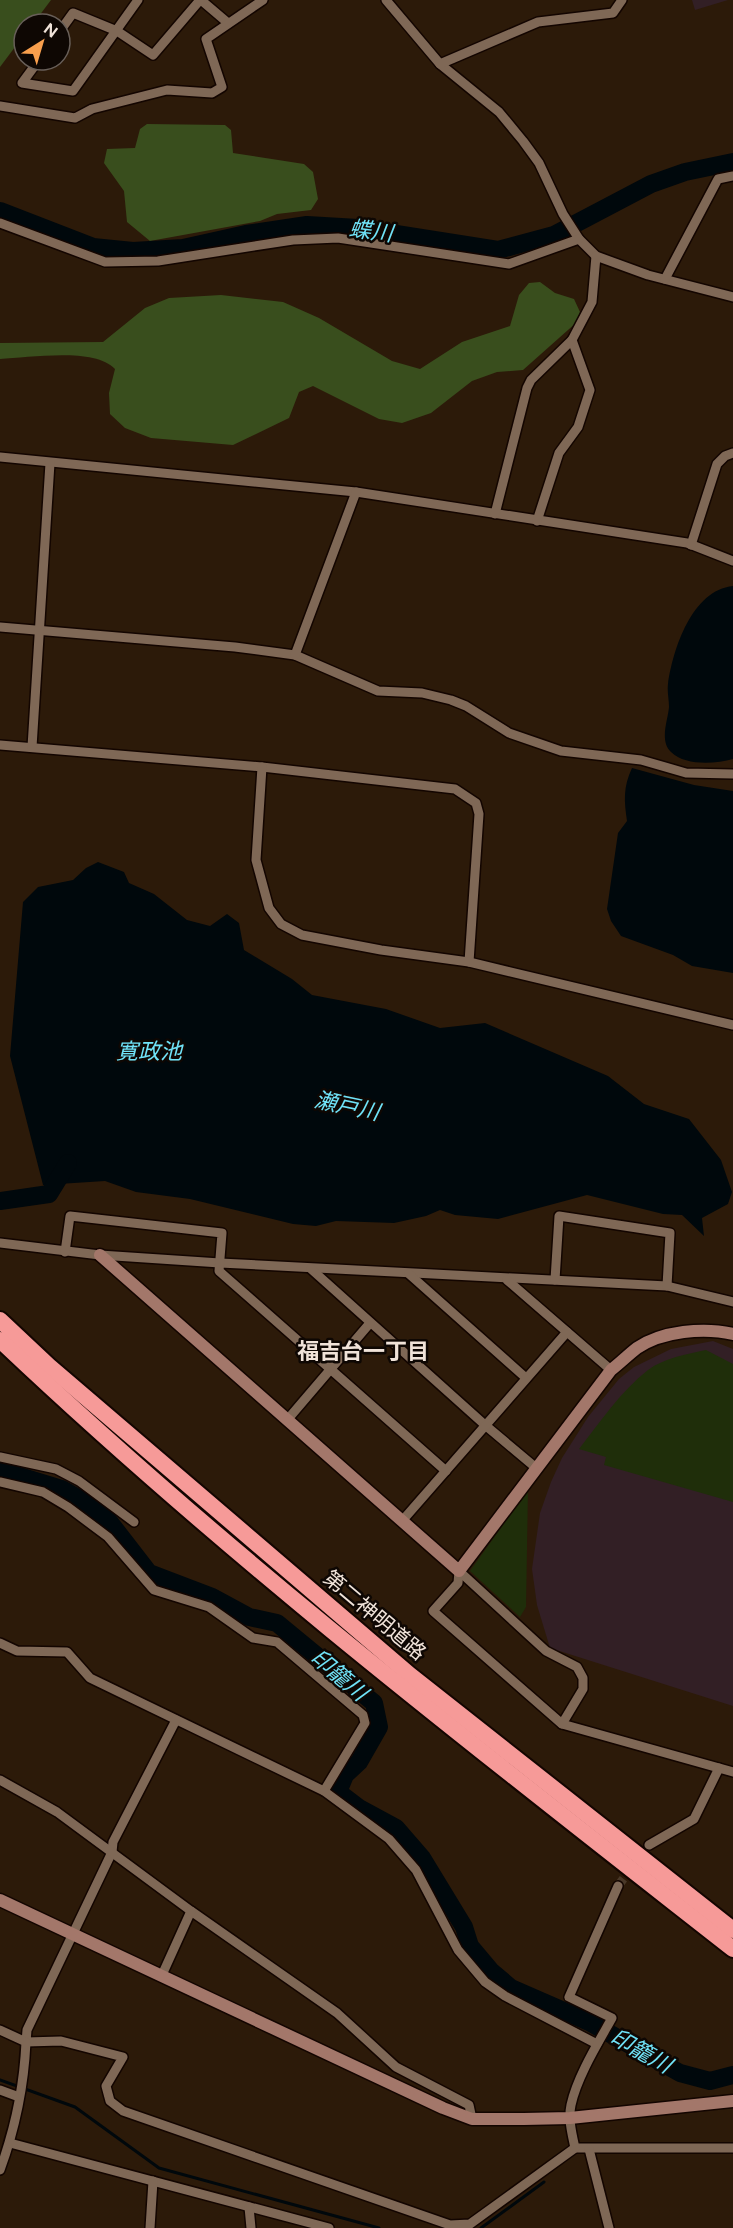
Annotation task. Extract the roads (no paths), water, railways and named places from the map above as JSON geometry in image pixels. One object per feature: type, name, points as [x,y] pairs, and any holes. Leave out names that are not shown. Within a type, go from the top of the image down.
[{"type":"highway","name":"第二神明道路","points":[[0,1320],[49,1366],[401,1667],[733,1930]]},
{"type":"highway","name":"第二神明道路","points":[[0,1340],[206,1523],[400,1688],[733,1949]]},
{"type":"street","points":[[30,72],[22,83],[73,91],[138,0]]},
{"type":"street","points":[[72,15],[117,31],[153,55],[201,0],[228,24]]},
{"type":"street","points":[[0,106],[75,118],[92,109],[167,90],[212,93],[222,87],[206,39],[263,0]]},
{"type":"street","points":[[386,0],[440,64],[499,112],[524,141],[539,163],[563,214],[579,238],[596,256],[648,275],[733,297]]},
{"type":"street","points":[[440,64],[538,22],[613,12],[622,0]]},
{"type":"street","points":[[665,279],[718,179],[733,176]]},
{"type":"street","points":[[0,223],[105,262],[158,261],[293,240],[338,238],[509,264],[579,238]]},
{"type":"street","points":[[495,514],[527,388],[531,380],[572,340],[592,302],[596,256]]},
{"type":"street","points":[[537,521],[559,453],[578,427],[590,390],[572,340]]},
{"type":"street","points":[[691,545],[717,464],[725,456],[733,453]]},
{"type":"street","points":[[0,457],[356,492],[691,545],[733,561]]},
{"type":"street","points":[[32,747],[50,463]]},
{"type":"street","points":[[295,655],[356,492]]},
{"type":"street","points":[[0,627],[235,647],[295,655],[378,691],[422,693],[451,700],[466,706],[509,733],[561,751],[641,760],[687,774],[733,774]]},
{"type":"street","points":[[0,745],[262,767],[455,789],[476,803],[479,814],[469,962]]},
{"type":"street","points":[[262,767],[256,860],[269,909],[281,924],[302,935],[381,950],[469,962],[733,1025]]},
{"type":"street","points":[[65,1252],[70,1216],[222,1233],[219,1271],[446,1471]]},
{"type":"street","points":[[555,1280],[559,1216],[670,1233],[667,1286]]},
{"type":"street","points":[[0,1244],[100,1255],[311,1269],[667,1286],[733,1302]]},
{"type":"street","points":[[100,1255],[288,1419],[546,1651],[577,1667],[583,1678],[583,1689],[562,1724]]},
{"type":"street","points":[[311,1269],[485,1425],[536,1467]]},
{"type":"street","points":[[409,1274],[526,1378]]},
{"type":"street","points":[[507,1280],[611,1370]]},
{"type":"street","points":[[288,1419],[370,1323]]},
{"type":"street","points":[[733,1334],[713,1330],[673,1335],[639,1347],[611,1370],[459,1571],[458,1583],[433,1611],[562,1724],[733,1772]]},
{"type":"street","points":[[402,1521],[567,1332]]},
{"type":"street","points":[[0,1457],[56,1469],[79,1481],[134,1522]]},
{"type":"street","points":[[0,1482],[43,1492],[68,1507],[108,1537],[154,1590],[209,1607],[253,1638],[276,1642],[363,1715],[365,1723],[324,1791]]},
{"type":"street","points":[[0,1643],[17,1651],[66,1652],[90,1678],[324,1791],[389,1839],[416,1870],[458,1950],[485,1982],[505,1996],[597,2044]]},
{"type":"street","points":[[0,2170],[10,2143],[24,2079],[27,2030],[112,1852],[113,1842],[176,1720]]},
{"type":"street","points":[[649,1845],[694,1819],[719,1768]]},
{"type":"street","points":[[0,1780],[57,1812],[191,1911],[337,2013],[396,2067],[469,2105],[472,2119]]},
{"type":"street","points":[[575,2148],[570,2118],[571,2104],[597,2044],[612,2018],[569,1997],[618,1886]]},
{"type":"street","points":[[0,1900],[443,2108],[472,2119],[570,2118],[733,2102]]},
{"type":"street","points":[[162,1975],[191,1911]]},
{"type":"street","points":[[0,2030],[26,2042],[60,2041],[123,2057],[106,2086],[110,2101],[123,2112],[450,2226],[470,2224],[575,2148],[733,2148]]},
{"type":"street","points":[[0,2090],[20,2097]]},
{"type":"street","points":[[10,2143],[329,2228]]},
{"type":"street","points":[[589,2149],[609,2228]]},
{"type":"street","points":[[150,2228],[153,2181]]},
{"type":"street","points":[[249,2207],[251,2228]]},
{"type":"water","points":[[733,586],[733,759],[709,763],[684,760],[671,752],[665,742],[669,707],[668,684],[674,654],[687,623],[706,598],[719,590]]},
{"type":"water","points":[[632,768],[694,785],[733,791],[733,973],[692,966],[673,955],[621,936],[611,921],[607,909],[618,833],[627,821],[625,794]]},
{"type":"water","name":"寛政池","points":[[98,862],[124,872],[129,883],[154,894],[187,920],[210,926],[227,914],[239,923],[244,950],[292,979],[312,995],[386,1009],[440,1028],[485,1023],[608,1076],[644,1104],[689,1119],[721,1160],[732,1192],[728,1204],[702,1218],[704,1236],[682,1215],[663,1214],[587,1195],[498,1219],[455,1215],[440,1210],[426,1216],[394,1223],[336,1221],[316,1226],[293,1224],[190,1199],[136,1192],[105,1181],[43,1185],[10,1056],[23,902],[38,887],[73,880],[86,868]]},
{"type":"waterway","name":"蝶川","points":[[0,211],[93,247],[133,251],[183,248],[246,234],[307,225],[358,228],[498,250],[554,235],[651,184],[685,172],[733,162]]},
{"type":"waterway","name":"瀬戸川","points":[[0,1201],[49,1194],[68,1163]]},
{"type":"waterway","name":"印籠川","points":[[0,1470],[62,1489],[90,1505],[108,1520],[149,1573],[212,1597],[249,1617],[277,1623],[374,1703],[379,1727],[359,1762],[345,1775],[338,1792],[359,1808],[396,1828],[422,1858],[464,1927],[470,1946],[491,1971],[511,1988],[589,2022],[680,2073],[710,2081],[733,2075]]},
{"type":"waterway","points":[[0,2080],[75,2107],[159,2168],[379,2228]]},
{"type":"waterway","points":[[481,2228],[544,2182]]},
{"type":"tunnel","points":[[618,1886],[633,1866]]},
{"type":"district","name":"福吉台一丁目","points":[[363,1351]]}]
